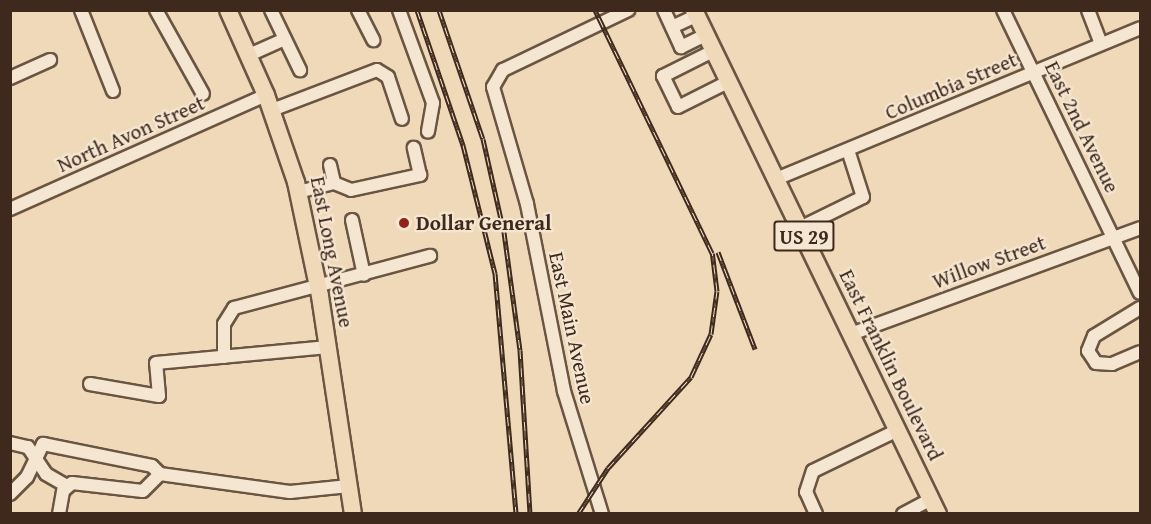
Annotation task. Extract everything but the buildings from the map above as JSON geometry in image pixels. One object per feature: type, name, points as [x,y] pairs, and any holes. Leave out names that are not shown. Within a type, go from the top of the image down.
[{"type":"main road","name":"East Long Avenue","points":[[228,10],[269,102],[298,192],[319,287],[353,513]]},
{"type":"main road","name":"East Franklin Boulevard","points":[[695,13],[934,506]]},
{"type":"street","points":[[81,10],[113,91]]},
{"type":"street","points":[[156,10],[203,94]]},
{"type":"street","points":[[271,10],[300,70]]},
{"type":"street","points":[[358,10],[373,40]]},
{"type":"street","points":[[399,10],[433,103],[428,132]]},
{"type":"street","points":[[608,15],[628,10]]},
{"type":"street","points":[[664,10],[681,47],[706,35]]},
{"type":"street","name":"East 2nd Avenue","points":[[1004,10],[1140,293]]},
{"type":"street","points":[[1088,10],[1101,44]]},
{"type":"street","points":[[672,27],[695,13]]},
{"type":"street","name":"East Main Avenue","points":[[602,513],[564,391],[527,204],[494,79],[608,15]]},
{"type":"street","name":"Columbia Street","points":[[776,179],[1140,27]]},
{"type":"street","points":[[249,55],[285,39]]},
{"type":"street","points":[[713,51],[663,76],[678,107],[728,82]]},
{"type":"street","points":[[10,78],[50,60]]},
{"type":"street","name":"North Avon Street","points":[[10,209],[269,102],[377,70],[388,77],[402,119]]},
{"type":"street","points":[[298,192],[334,183],[351,190],[420,175],[414,148]]},
{"type":"street","points":[[800,228],[863,197],[848,150]]},
{"type":"street","points":[[330,165],[334,183]]},
{"type":"street","points":[[352,220],[364,275]]},
{"type":"street","name":"Willow Street","points":[[851,334],[1140,228]]},
{"type":"street","points":[[224,357],[224,324],[234,308],[364,275],[394,262],[430,256]]},
{"type":"street","points":[[1140,308],[1094,336],[1088,351],[1095,363],[1112,364],[1140,352]]},
{"type":"street","points":[[90,384],[159,396],[156,363],[328,347]]},
{"type":"street","points":[[816,513],[806,492],[813,471],[898,430]]},
{"type":"street","points":[[10,443],[28,447],[35,460],[67,486],[143,491],[160,474]]},
{"type":"street","points":[[10,494],[44,444],[55,444],[152,466],[160,474],[290,492],[349,486]]},
{"type":"street","points":[[59,513],[67,486]]},
{"type":"street","points":[[903,513],[934,506]]},
{"type":"railway","points":[[417,10],[463,145],[495,273],[516,514]]},
{"type":"railway","points":[[439,10],[483,139],[504,232],[520,350],[530,514]]},
{"type":"railway","points":[[578,514],[608,468],[691,377],[711,334],[717,291],[712,253],[595,10]]},
{"type":"railway","points":[[718,252],[755,349]]},
{"type":"place","name":"Dollar General","points":[[404,223]]}]
